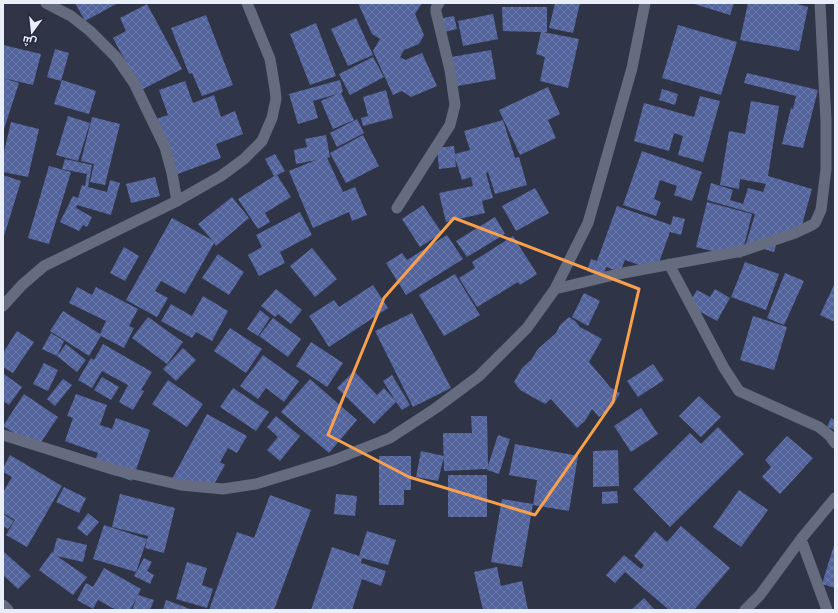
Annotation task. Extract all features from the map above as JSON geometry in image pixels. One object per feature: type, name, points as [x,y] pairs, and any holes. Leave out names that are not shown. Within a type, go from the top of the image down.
[{"type":"street","points":[[46,3],[71,16],[90,31],[116,57],[134,83],[165,147],[177,201]]},
{"type":"street","points":[[3,306],[22,285],[44,266],[177,201],[221,176],[244,160],[262,141],[272,118],[275,94],[270,59],[247,3]]},
{"type":"street","points":[[397,208],[450,125],[455,105],[450,70],[436,12],[436,8],[439,3]]},
{"type":"street","points":[[3,435],[115,470],[181,485],[223,489],[256,484],[334,460],[390,438],[436,408],[485,371],[527,328],[555,288],[588,223],[632,68],[644,3]]},
{"type":"street","points":[[555,288],[618,274],[742,251],[795,233],[815,223],[821,210],[831,122],[820,3]]},
{"type":"street","points":[[669,264],[724,368],[739,390],[819,428],[830,436],[835,443]]},
{"type":"street","points":[[745,610],[760,595],[801,539],[835,498]]},
{"type":"street","points":[[801,539],[827,610]]},
{"type":"street","points":[[3,605],[8,610]]},
{"type":"highlighted area","points":[[454,218],[639,289],[613,402],[535,515],[409,477],[328,435],[384,298]]},
{"type":"building","points":[[75,3],[118,3],[85,21]]},
{"type":"building","points":[[358,3],[422,3],[415,14],[424,35],[419,44],[404,50],[400,57],[405,60],[422,53],[437,86],[411,97],[402,91],[393,95],[373,51],[380,39],[372,34]]},
{"type":"building","points":[[555,3],[580,3],[573,33],[549,28]]},
{"type":"building","points":[[691,3],[734,3],[730,15]]},
{"type":"building","points":[[748,3],[794,3],[808,7],[799,51],[740,40]]},
{"type":"building","points":[[147,4],[182,69],[141,90],[113,38],[126,31],[120,18]]},
{"type":"building","points":[[502,7],[547,7],[547,32],[543,32],[579,39],[568,88],[540,81],[545,57],[536,54],[541,32],[503,31]]},
{"type":"building","points":[[493,14],[498,39],[463,46],[458,21]]},
{"type":"building","points":[[206,15],[233,85],[202,96],[192,73],[189,74],[171,28]]},
{"type":"building","points":[[454,16],[457,29],[440,33],[437,19]]},
{"type":"building","points":[[356,18],[373,55],[348,66],[331,29]]},
{"type":"building","points":[[316,23],[336,76],[310,85],[290,34]]},
{"type":"building","points":[[678,25],[737,42],[721,95],[662,78]]},
{"type":"building","points":[[3,45],[41,54],[33,85],[3,78]]},
{"type":"building","points":[[55,49],[69,53],[61,81],[47,77]]},
{"type":"building","points":[[491,50],[496,79],[452,87],[446,58]]},
{"type":"building","points":[[373,57],[384,77],[350,95],[339,74]]},
{"type":"building","points":[[747,73],[818,90],[803,148],[782,144],[791,108],[793,109],[796,96],[744,83]]},
{"type":"building","points":[[3,78],[19,83],[3,132]]},
{"type":"building","points":[[62,80],[96,91],[89,114],[54,104]]},
{"type":"building","points":[[340,80],[343,92],[341,93],[354,120],[333,129],[321,101],[337,94],[313,101],[318,118],[298,124],[289,94]]},
{"type":"building","points":[[185,81],[193,103],[214,95],[221,117],[235,111],[243,134],[216,144],[221,158],[175,175],[153,120],[168,115],[159,90]]},
{"type":"building","points":[[548,87],[560,114],[548,120],[556,138],[520,155],[499,110]]},
{"type":"building","points":[[662,89],[678,94],[675,105],[659,100]]},
{"type":"building","points":[[386,90],[393,118],[363,126],[361,118],[368,116],[363,97]]},
{"type":"building","points":[[700,96],[720,101],[703,162],[678,155],[683,136],[674,133],[669,151],[634,141],[644,103],[694,117]]},
{"type":"building","points":[[751,101],[779,106],[768,176],[812,189],[800,232],[778,238],[774,252],[746,244],[755,214],[707,200],[711,183],[733,190],[730,200],[743,204],[748,188],[763,192],[766,184],[740,179],[739,189],[720,185],[729,131],[745,134]]},
{"type":"building","points":[[68,116],[90,123],[78,161],[56,155]]},
{"type":"building","points":[[92,117],[120,124],[105,185],[90,182],[94,164],[81,161]]},
{"type":"building","points":[[357,119],[364,133],[337,147],[330,133]]},
{"type":"building","points":[[503,120],[515,158],[519,157],[527,185],[495,194],[488,172],[486,173],[493,198],[482,201],[485,213],[446,222],[439,193],[473,186],[471,177],[462,180],[455,158],[456,167],[439,169],[437,148],[454,146],[455,154],[470,150],[464,131]]},
{"type":"building","points":[[11,122],[39,129],[28,177],[3,172],[3,156]]},
{"type":"building","points":[[326,135],[330,157],[327,158],[343,192],[355,187],[367,215],[352,221],[349,212],[313,228],[289,171],[316,160],[296,164],[294,150],[307,147],[305,139]]},
{"type":"building","points":[[363,135],[379,166],[346,183],[330,153]]},
{"type":"building","points":[[642,151],[702,172],[692,201],[674,195],[677,186],[660,180],[654,199],[661,202],[656,216],[623,205]]},
{"type":"building","points":[[275,154],[285,171],[277,175],[291,197],[265,213],[270,222],[258,229],[238,199],[274,176],[265,159]]},
{"type":"building","points":[[65,159],[92,165],[88,187],[107,192],[110,180],[120,183],[111,215],[77,205],[76,208],[92,217],[87,227],[83,225],[79,231],[60,222],[73,196],[78,198],[82,185],[85,186],[87,174],[62,169]]},
{"type":"building","points":[[49,166],[71,172],[49,244],[28,238]]},
{"type":"building","points":[[3,175],[21,181],[3,239]]},
{"type":"building","points":[[155,177],[160,196],[131,203],[126,184]]},
{"type":"building","points":[[535,188],[549,213],[516,231],[502,206]]},
{"type":"building","points":[[232,197],[249,218],[216,246],[214,243],[185,294],[161,281],[155,291],[168,298],[157,317],[126,300],[172,218],[212,240],[198,224]]},
{"type":"building","points":[[707,202],[752,214],[741,258],[696,247]]},
{"type":"building","points":[[423,205],[442,233],[420,247],[402,219]]},
{"type":"building","points":[[617,206],[671,225],[673,216],[685,219],[681,235],[670,232],[656,271],[625,260],[620,272],[606,267],[603,277],[587,271],[591,259],[597,261]]},
{"type":"building","points":[[300,212],[312,235],[280,252],[285,263],[259,276],[248,255],[262,247],[256,235]]},
{"type":"building","points":[[495,217],[505,234],[467,257],[456,241]]},
{"type":"building","points":[[447,235],[463,259],[406,295],[386,263],[402,253],[407,260]]},
{"type":"building","points":[[513,236],[537,274],[520,285],[518,282],[477,307],[459,278],[475,268],[472,262]]},
{"type":"building","points":[[124,247],[139,256],[125,281],[110,273]]},
{"type":"building","points":[[312,248],[337,279],[315,297],[290,266]]},
{"type":"building","points":[[218,254],[244,272],[229,295],[202,278]]},
{"type":"building","points":[[745,262],[779,274],[766,310],[731,297]]},
{"type":"building","points":[[785,273],[804,281],[784,325],[767,318]]},
{"type":"building","points":[[455,274],[480,315],[444,336],[419,295]]},
{"type":"building","points":[[835,283],[835,322],[820,315]]},
{"type":"building","points":[[373,285],[388,308],[329,347],[309,316],[334,300],[339,307]]},
{"type":"building","points":[[77,287],[92,295],[96,287],[138,309],[129,326],[134,328],[124,348],[101,336],[89,356],[50,331],[63,311],[100,334],[106,321],[69,303]]},
{"type":"building","points":[[276,289],[302,310],[291,324],[278,314],[275,317],[261,306]]},
{"type":"building","points":[[715,289],[730,298],[717,321],[688,305],[697,290],[710,297]]},
{"type":"building","points":[[584,293],[600,301],[588,326],[572,317]]},
{"type":"building","points":[[203,296],[228,311],[212,341],[196,332],[192,338],[161,321],[171,304],[192,316]]},
{"type":"building","points":[[260,310],[270,318],[258,336],[247,329]]},
{"type":"building","points":[[412,313],[451,388],[413,407],[375,331]]},
{"type":"building","points":[[753,316],[787,327],[774,370],[740,360]]},
{"type":"building","points":[[148,317],[183,342],[167,364],[132,338]]},
{"type":"building","points":[[569,317],[580,327],[602,339],[589,362],[611,388],[620,393],[612,407],[599,417],[592,409],[585,421],[577,428],[551,399],[545,404],[520,390],[514,382],[522,368],[531,360],[538,349],[556,333],[560,325]]},
{"type":"building","points":[[273,318],[301,339],[288,357],[259,336]]},
{"type":"building","points":[[230,328],[262,349],[246,373],[214,351]]},
{"type":"building","points":[[17,331],[34,342],[13,373],[3,367],[3,353]]},
{"type":"building","points":[[51,333],[64,341],[57,356],[42,349]]},
{"type":"building","points":[[311,342],[343,363],[327,387],[296,366]]},
{"type":"building","points":[[66,344],[86,360],[77,372],[57,356]]},
{"type":"building","points":[[103,344],[152,372],[141,390],[144,391],[133,410],[119,402],[128,385],[102,371],[92,388],[78,380],[91,358],[94,360]]},
{"type":"building","points":[[183,348],[196,360],[176,381],[163,369]]},
{"type":"building","points":[[263,355],[299,381],[284,402],[266,388],[258,399],[240,386]]},
{"type":"building","points":[[44,363],[58,370],[48,391],[33,384]]},
{"type":"building","points":[[653,364],[664,380],[638,397],[627,381]]},
{"type":"building","points":[[354,371],[377,395],[384,388],[395,400],[383,381],[392,375],[410,405],[402,410],[396,402],[374,424],[337,388]]},
{"type":"building","points":[[4,374],[22,387],[9,405],[3,401]]},
{"type":"building","points":[[102,377],[119,387],[111,400],[94,390]]},
{"type":"building","points":[[63,379],[72,385],[55,406],[47,399]]},
{"type":"building","points":[[310,379],[357,420],[329,453],[281,412]]},
{"type":"building","points":[[168,380],[203,404],[187,427],[152,404]]},
{"type":"building","points":[[233,388],[269,412],[256,431],[220,407]]},
{"type":"building","points":[[24,394],[58,417],[37,448],[3,426]]},
{"type":"building","points":[[76,394],[107,405],[100,425],[112,429],[116,418],[150,430],[132,481],[93,467],[98,453],[65,441],[73,418],[67,416]]},
{"type":"building","points":[[699,396],[721,417],[701,437],[679,416]]},
{"type":"building","points":[[641,408],[658,434],[631,452],[614,426]]},
{"type":"building","points":[[207,414],[247,436],[237,453],[228,448],[220,462],[225,465],[212,488],[172,479]]},
{"type":"building","points":[[276,416],[300,436],[280,461],[267,450],[278,437],[267,427]]},
{"type":"building","points":[[471,416],[487,416],[488,466],[498,435],[510,439],[499,474],[487,469],[444,471],[443,433],[472,433]]},
{"type":"building","points":[[831,418],[835,420],[835,430],[827,427]]},
{"type":"building","points":[[718,427],[744,454],[670,527],[633,489],[690,433],[701,444]]},
{"type":"building","points":[[787,436],[813,458],[780,494],[762,477],[771,467],[765,460]]},
{"type":"building","points":[[515,444],[578,456],[569,511],[533,505],[537,480],[509,475]]},
{"type":"building","points":[[618,450],[619,486],[593,487],[593,451]]},
{"type":"building","points":[[421,451],[444,456],[438,481],[416,477]]},
{"type":"building","points":[[10,455],[62,486],[27,547],[6,535],[15,520],[3,513],[3,492],[12,477],[3,472],[3,468]]},
{"type":"building","points":[[379,456],[411,456],[411,490],[404,490],[404,505],[379,505]]},
{"type":"building","points":[[448,475],[487,475],[487,517],[448,517]]},
{"type":"building","points":[[64,487],[86,498],[79,513],[56,502]]},
{"type":"building","points":[[739,490],[768,510],[741,547],[713,527]]},
{"type":"building","points":[[617,491],[618,503],[602,504],[602,492]]},
{"type":"building","points":[[120,494],[175,508],[164,553],[145,548],[148,536],[112,527]]},
{"type":"building","points":[[336,494],[357,496],[355,516],[334,514]]},
{"type":"building","points":[[270,495],[311,510],[274,610],[209,610],[237,532],[254,538]]},
{"type":"building","points":[[502,499],[533,504],[522,567],[491,562]]},
{"type":"building","points":[[88,513],[99,522],[87,536],[77,528]]},
{"type":"building","points":[[3,514],[14,521],[8,529],[3,526]]},
{"type":"building","points":[[104,525],[147,539],[136,572],[93,559]]},
{"type":"building","points":[[681,526],[730,568],[694,610],[669,610],[625,572],[615,583],[606,575],[624,555],[641,569],[644,565],[634,556],[655,531],[667,542]]},
{"type":"building","points":[[367,531],[396,540],[388,565],[362,558],[361,563],[386,571],[381,586],[362,579],[352,610],[311,610],[332,547],[359,556]]},
{"type":"building","points":[[57,538],[87,545],[83,562],[57,556],[87,577],[73,595],[39,570],[52,552],[53,553]]},
{"type":"building","points":[[835,542],[835,588],[822,584]]},
{"type":"building","points":[[3,551],[31,576],[18,589],[3,575]]},
{"type":"building","points":[[144,558],[152,562],[147,571],[154,575],[150,584],[134,576]]},
{"type":"building","points":[[187,562],[207,568],[202,585],[213,589],[207,608],[176,599]]},
{"type":"building","points":[[497,567],[501,586],[522,581],[528,610],[483,610],[474,572]]},
{"type":"building","points":[[104,568],[141,589],[138,595],[154,600],[150,610],[132,610],[137,597],[130,610],[116,610],[98,600],[93,609],[77,600],[86,583],[93,587]]},
{"type":"building","points":[[644,598],[655,610],[631,610]]},
{"type":"building","points":[[166,600],[193,610],[163,610]]}]
